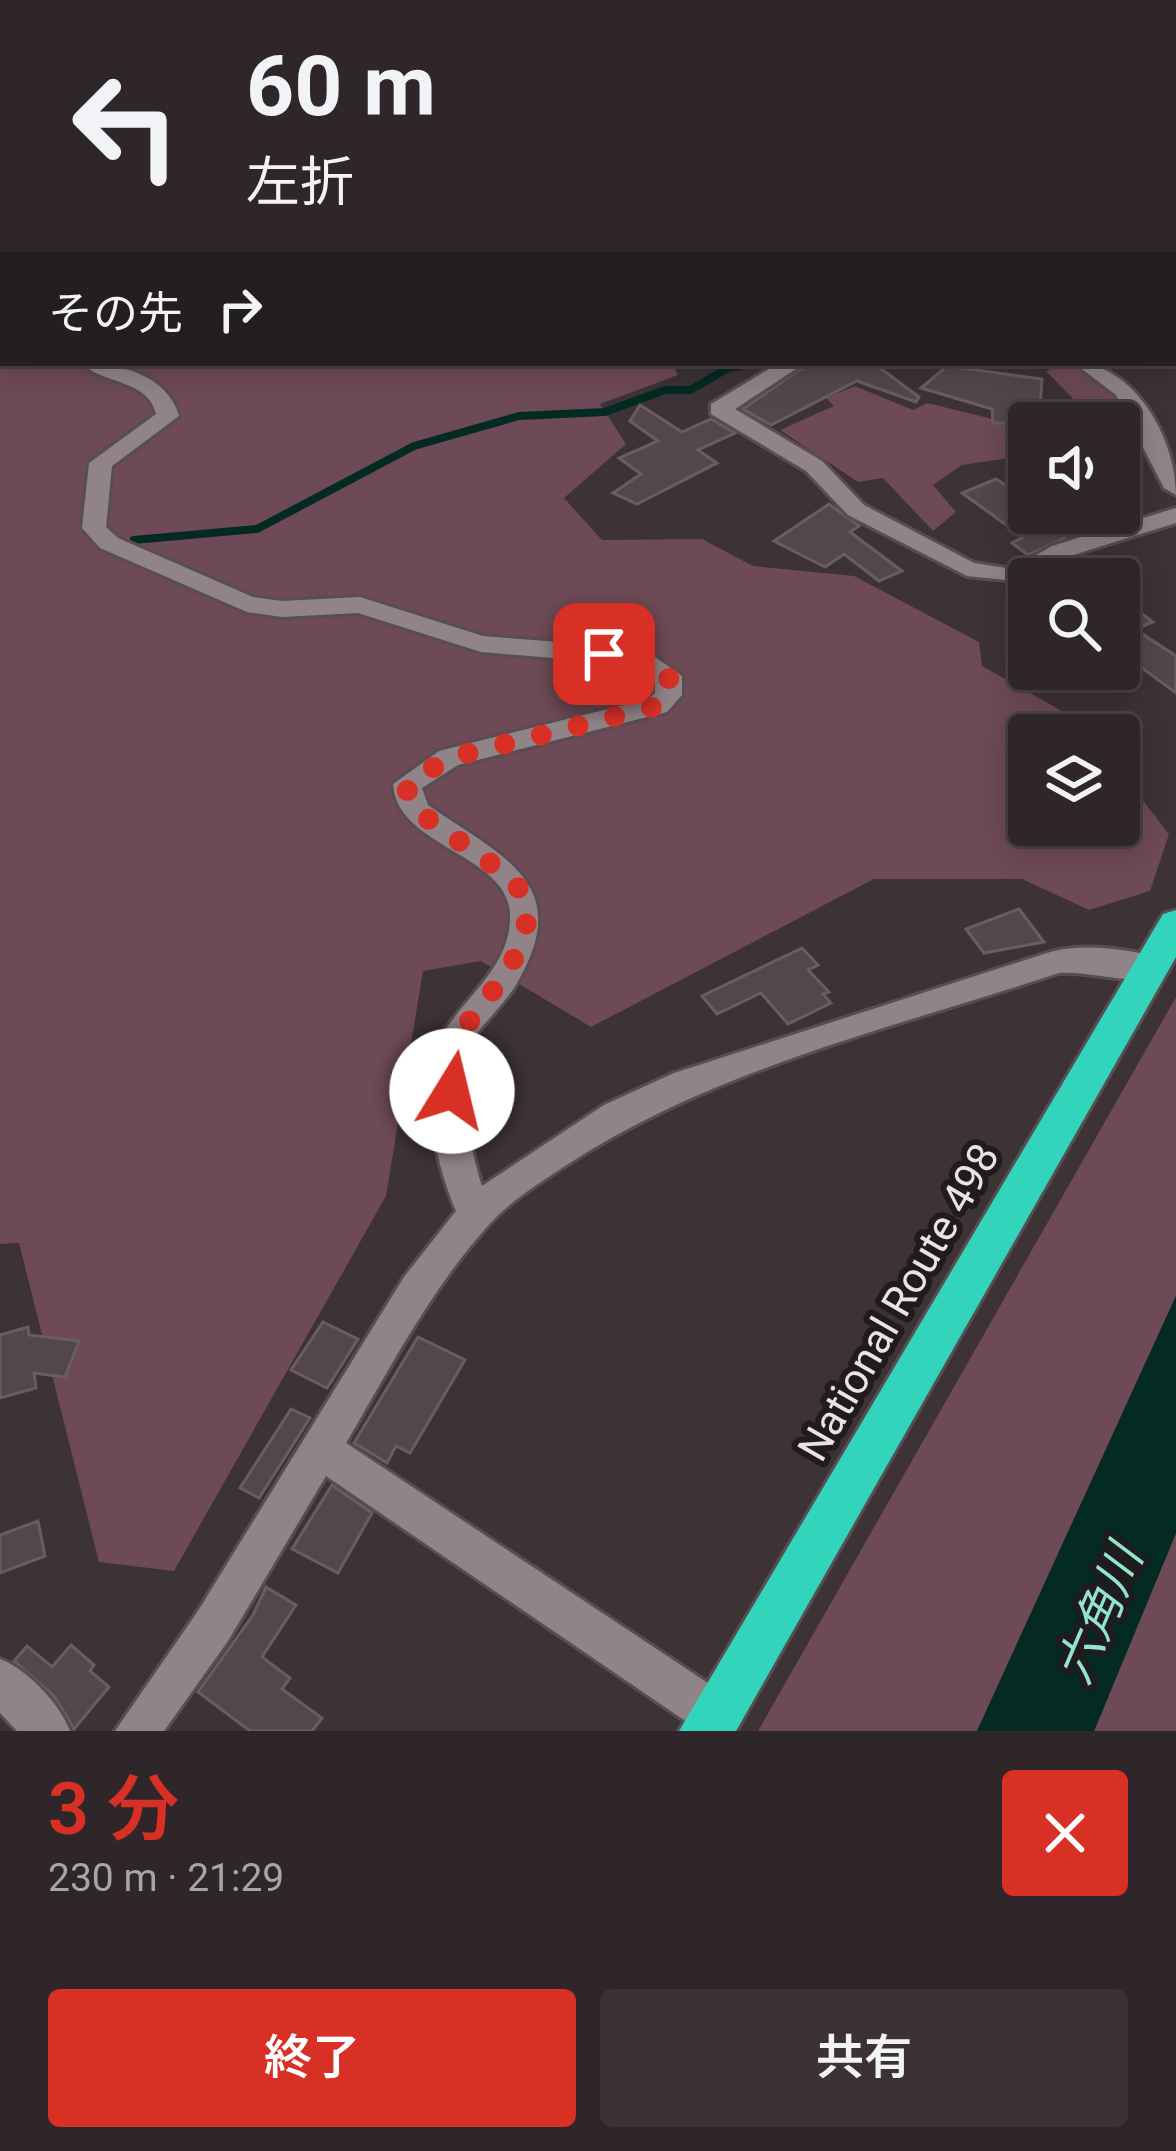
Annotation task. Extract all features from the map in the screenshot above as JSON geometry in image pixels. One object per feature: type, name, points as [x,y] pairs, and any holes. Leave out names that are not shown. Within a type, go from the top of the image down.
[{"type":"highway","name":"National Route 498","points":[[711,1723],[1176,924]]},
{"type":"street","points":[[261,0],[281,0]]},
{"type":"street","points":[[97,366],[114,376],[153,386],[166,400],[168,416],[100,463],[94,528],[109,543],[247,604],[282,608],[360,605],[481,644],[644,657],[669,676],[668,695],[657,706],[449,758],[407,784],[408,800],[418,812],[510,877],[521,889],[527,910],[510,967],[451,1048],[456,1177],[475,1214]]},
{"type":"street","points":[[789,366],[719,409],[814,466],[856,510],[967,569],[1016,577],[1060,551],[1176,515]]},
{"type":"street","points":[[1089,366],[1125,391],[1176,488]]},
{"type":"street","points":[[136,1731],[213,1626],[417,1288],[475,1214],[514,1181],[616,1115],[686,1083],[1058,961],[1086,959],[1153,968]]},
{"type":"street","points":[[319,1448],[711,1723]]},
{"type":"street","points":[[0,1681],[48,1731]]},
{"type":"shaded area","points":[[0,366],[674,366],[678,375],[600,404],[626,444],[564,498],[602,540],[702,539],[753,566],[854,576],[979,642],[982,666],[1008,681],[1008,690],[1025,690],[1067,714],[1008,714],[1008,846],[1140,846],[1140,797],[1169,834],[1150,891],[1089,910],[1022,879],[874,879],[591,1027],[481,961],[423,971],[386,1196],[174,1571],[99,1562],[19,1243],[0,1244]]},
{"type":"shaded area","points":[[1076,366],[1111,387],[1120,402],[1076,402],[1046,371]]},
{"type":"shaded area","points":[[855,386],[913,410],[927,403],[1008,423],[1008,458],[962,465],[933,485],[956,512],[933,531],[883,478],[858,482],[780,430],[834,406],[826,398]]},
{"type":"shaded area","points":[[1176,997],[1176,1296],[977,1731],[758,1731]]},
{"type":"shaded area","points":[[1176,1533],[1176,1731],[1094,1731]]},
{"type":"water","name":"六角川","points":[[1176,1296],[1176,1533],[1094,1731],[977,1731]]},
{"type":"building","points":[[805,366],[884,366],[880,368],[919,397],[916,402],[857,381],[771,425],[743,409]]},
{"type":"building","points":[[947,366],[1042,379],[1040,402],[1008,402],[1008,423],[993,423],[992,409],[921,388]]},
{"type":"building","points":[[640,405],[682,432],[711,419],[735,433],[698,450],[717,463],[637,504],[613,493],[641,474],[619,458],[658,441],[630,421]]},
{"type":"building","points":[[996,479],[1008,487],[1008,526],[962,493]]},
{"type":"building","points":[[829,504],[859,526],[850,532],[902,571],[879,581],[844,554],[825,567],[774,541]]},
{"type":"building","points":[[1019,534],[1066,537],[1028,555],[1012,543],[1023,537]]},
{"type":"building","points":[[1140,612],[1153,622],[1140,627]]},
{"type":"building","points":[[1140,632],[1176,656],[1176,693],[1140,666]]},
{"type":"building","points":[[1019,909],[1044,942],[984,953],[966,929]]},
{"type":"building","points":[[802,948],[818,965],[808,970],[829,992],[823,994],[831,1003],[788,1024],[761,993],[717,1014],[702,996]]},
{"type":"building","points":[[323,1322],[358,1339],[327,1388],[291,1370]]},
{"type":"building","points":[[28,1327],[29,1335],[79,1341],[65,1377],[34,1373],[36,1388],[0,1398],[0,1335]]},
{"type":"building","points":[[418,1337],[465,1360],[410,1453],[396,1446],[387,1463],[354,1443]]},
{"type":"building","points":[[291,1409],[310,1418],[259,1498],[240,1488]]},
{"type":"building","points":[[332,1485],[372,1513],[338,1573],[292,1549]]},
{"type":"building","points":[[38,1521],[45,1556],[0,1573],[0,1535]]},
{"type":"building","points":[[266,1587],[296,1605],[262,1657],[290,1678],[282,1689],[322,1718],[312,1731],[250,1731],[198,1692],[253,1615]]},
{"type":"building","points":[[71,1645],[94,1665],[90,1671],[109,1687],[74,1729],[54,1696],[14,1661],[27,1646],[52,1667]]},
{"type":"waterway","points":[[134,540],[257,529],[414,446],[519,416],[605,412],[665,390],[690,390],[740,366]]},
{"type":"route","points":[[452,1091],[451,1048],[510,967],[527,910],[521,889],[510,877],[418,812],[408,800],[407,784],[416,774],[449,758],[657,706],[668,695],[669,676],[657,664],[644,657],[604,654]]}]
